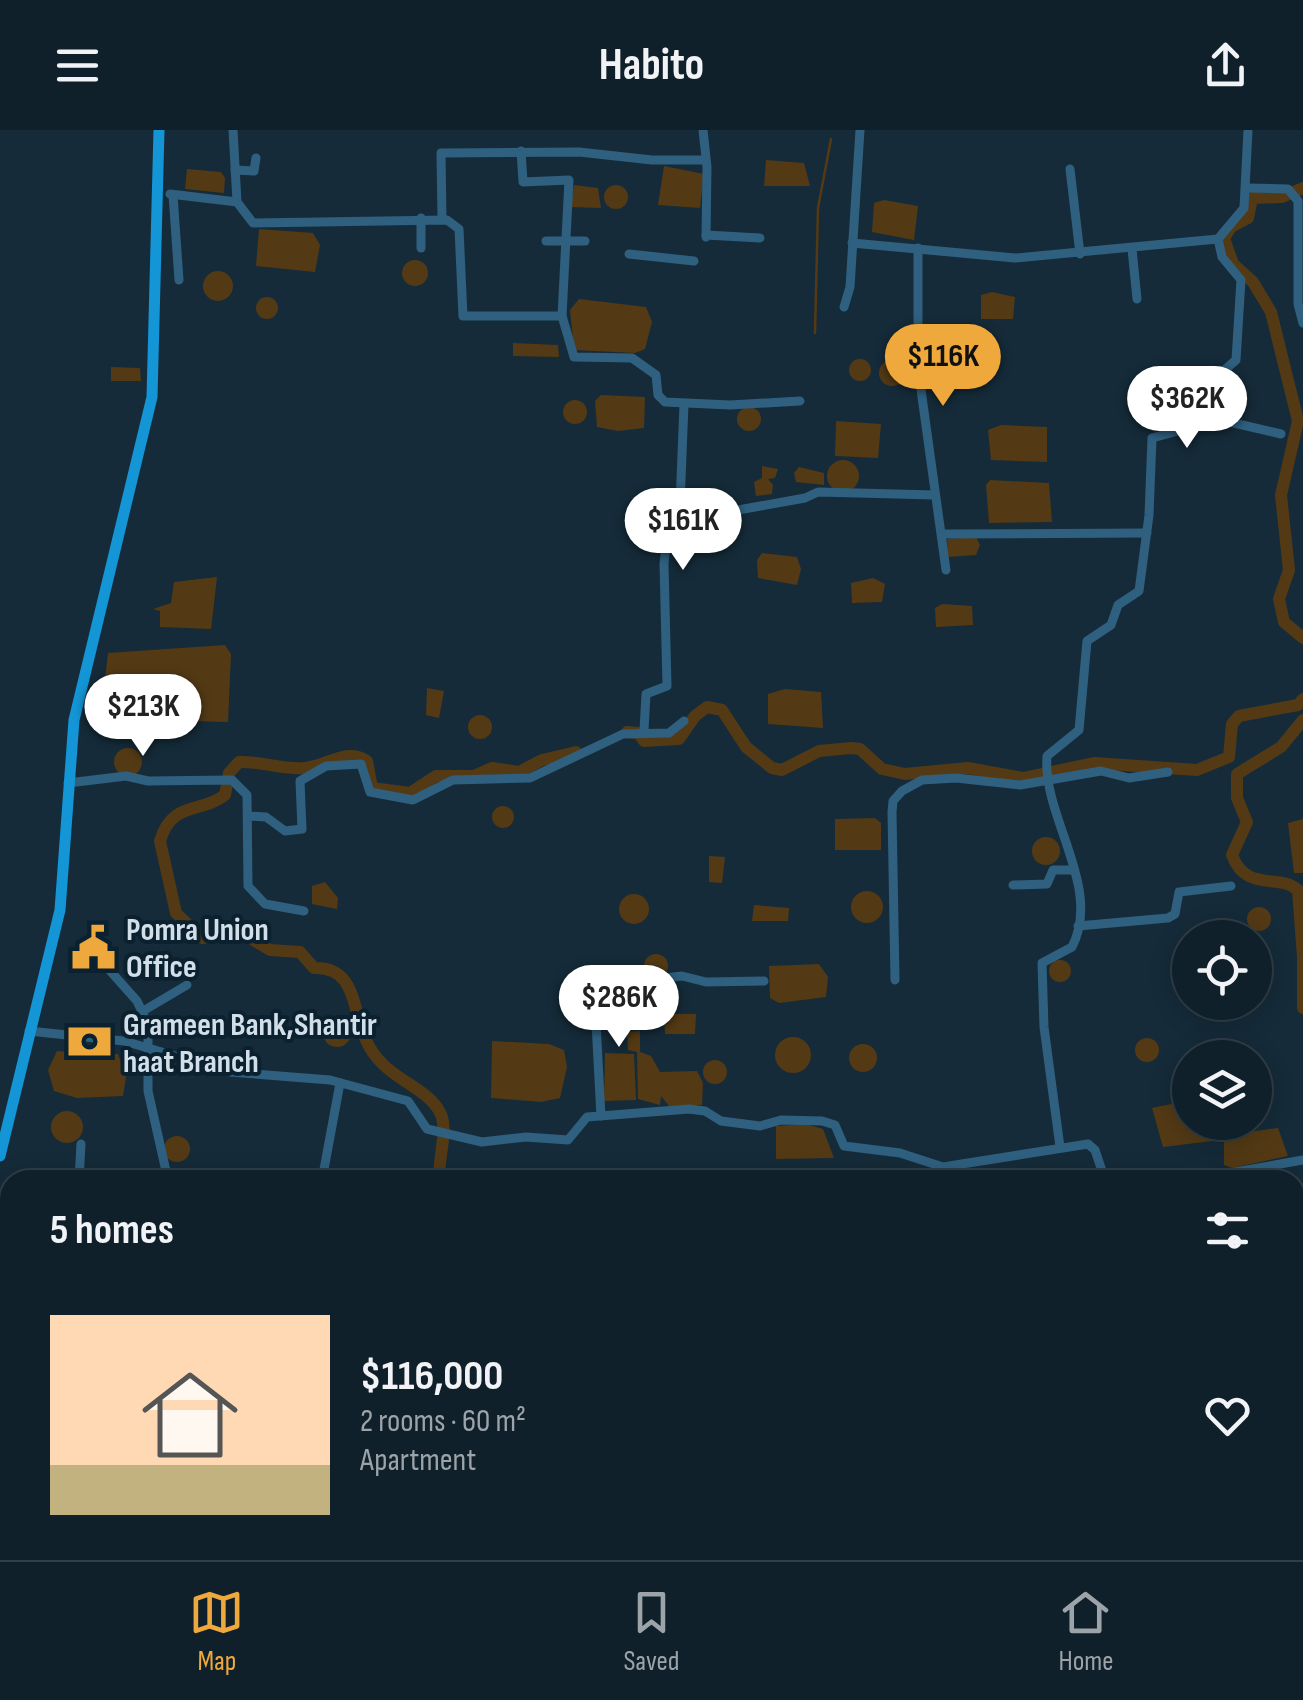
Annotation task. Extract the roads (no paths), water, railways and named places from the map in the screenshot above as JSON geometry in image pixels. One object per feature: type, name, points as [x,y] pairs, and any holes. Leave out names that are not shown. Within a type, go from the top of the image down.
[{"type":"main road","points":[[0,1156],[60,910],[76,710],[152,396],[159,130]]},
{"type":"street","points":[[232,130],[237,202],[245,218],[262,224],[442,219],[459,229],[464,316],[562,316]]},
{"type":"street","points":[[703,130],[706,236],[760,238]]},
{"type":"street","points":[[844,307],[850,286],[860,130]]},
{"type":"street","points":[[1060,1146],[1044,1026],[1042,964],[1072,947],[1078,926],[1074,870],[1048,777],[1049,752],[1076,735],[1081,725],[1087,642],[1111,625],[1118,606],[1139,592],[1152,438],[1197,428],[1208,417],[1210,382],[1236,360],[1242,274],[1222,258],[1218,238],[1224,227],[1242,213],[1248,188],[1248,130]]},
{"type":"street","points":[[442,219],[441,153],[521,151],[704,160]]},
{"type":"street","points":[[521,151],[523,182],[569,180],[562,316],[574,357],[632,358],[656,375],[661,400],[684,404],[800,401]]},
{"type":"street","points":[[235,170],[254,171],[256,158]]},
{"type":"street","points":[[1070,169],[1080,254]]},
{"type":"street","points":[[1248,188],[1294,192],[1300,210],[1298,304],[1303,324]]},
{"type":"street","points":[[156,193],[237,202]]},
{"type":"street","points":[[173,194],[178,280]]},
{"type":"street","points":[[421,218],[421,248]]},
{"type":"street","points":[[852,243],[991,257],[1080,254],[1218,238]]},
{"type":"street","points":[[546,242],[586,242]]},
{"type":"street","points":[[918,248],[918,368],[946,570]]},
{"type":"street","points":[[1132,248],[1136,300]]},
{"type":"street","points":[[630,254],[694,261]]},
{"type":"street","points":[[644,730],[646,694],[666,686],[664,564],[670,509],[680,506],[684,404]]},
{"type":"street","points":[[1208,417],[1281,434]]},
{"type":"street","points":[[716,514],[805,498],[818,492],[935,494]]},
{"type":"street","points":[[942,534],[1147,532]]},
{"type":"street","points":[[248,816],[266,817],[285,831],[302,829],[300,781],[334,764],[357,759],[370,792],[413,800],[445,782],[530,778],[623,734],[644,730],[669,734],[684,725]]},
{"type":"street","points":[[895,980],[893,801],[922,780],[940,778],[1020,785],[1048,777],[1101,771],[1129,778],[1168,772]]},
{"type":"street","points":[[68,782],[126,776],[148,781],[232,780],[246,792],[248,886],[265,904],[304,911]]},
{"type":"street","points":[[1013,885],[1047,884],[1053,870],[1074,870]]},
{"type":"street","points":[[1078,926],[1171,917],[1179,892],[1231,886]]},
{"type":"street","points":[[96,941],[105,965],[143,1011],[150,1048],[148,1091],[166,1170]]},
{"type":"street","points":[[601,1116],[594,986],[682,976],[706,982],[764,981]]},
{"type":"street","points":[[143,1011],[187,985]]},
{"type":"street","points":[[29,1031],[104,1038],[246,1075],[340,1083],[411,1102],[431,1130],[482,1142],[508,1137],[568,1140],[587,1116],[690,1109],[705,1111],[721,1121],[760,1126],[786,1120],[828,1122],[834,1125],[844,1146],[900,1153],[943,1167],[1060,1146],[1094,1146],[1101,1170]]},
{"type":"street","points":[[324,1170],[340,1083]]},
{"type":"street","points":[[80,1170],[81,1144]]},
{"type":"street","points":[[1250,1170],[1303,1160]]},
{"type":"waterway","points":[[815,333],[818,208],[831,139]]},
{"type":"waterway","points":[[1303,188],[1282,197],[1252,198],[1248,218],[1231,227],[1224,238],[1233,264],[1253,282],[1271,312],[1298,421],[1281,495],[1289,570],[1279,599],[1284,622],[1303,638]]},
{"type":"waterway","points":[[627,732],[638,733],[644,741],[679,739],[695,716],[707,707],[722,710],[746,747],[772,768],[782,770],[819,751],[851,748],[860,749],[882,769],[905,774],[968,768],[1023,778],[1094,763],[1197,770],[1229,757],[1232,724],[1239,716],[1298,705],[1303,699]]},
{"type":"waterway","points":[[1303,720],[1281,747],[1237,774],[1237,798],[1247,822],[1232,855],[1246,874],[1298,890],[1303,957]]},
{"type":"waterway","points":[[440,1170],[444,1131],[437,1107],[378,1060],[364,1036],[347,984],[329,970],[314,968],[300,952],[270,950],[239,931],[202,938],[176,913],[160,841],[165,828],[180,813],[225,795],[229,773],[239,762],[304,768],[343,757],[359,757],[367,761],[372,788],[410,793],[436,776],[474,776],[492,768],[519,772],[542,760],[576,752]]},
{"type":"waterway","points":[[1303,958],[1303,1008]]},
{"type":"place","name":"Pomra Union Office","points":[[93,947]]},
{"type":"place","name":"Grameen Bank,Shantir haat Branch","points":[[90,1042]]}]
